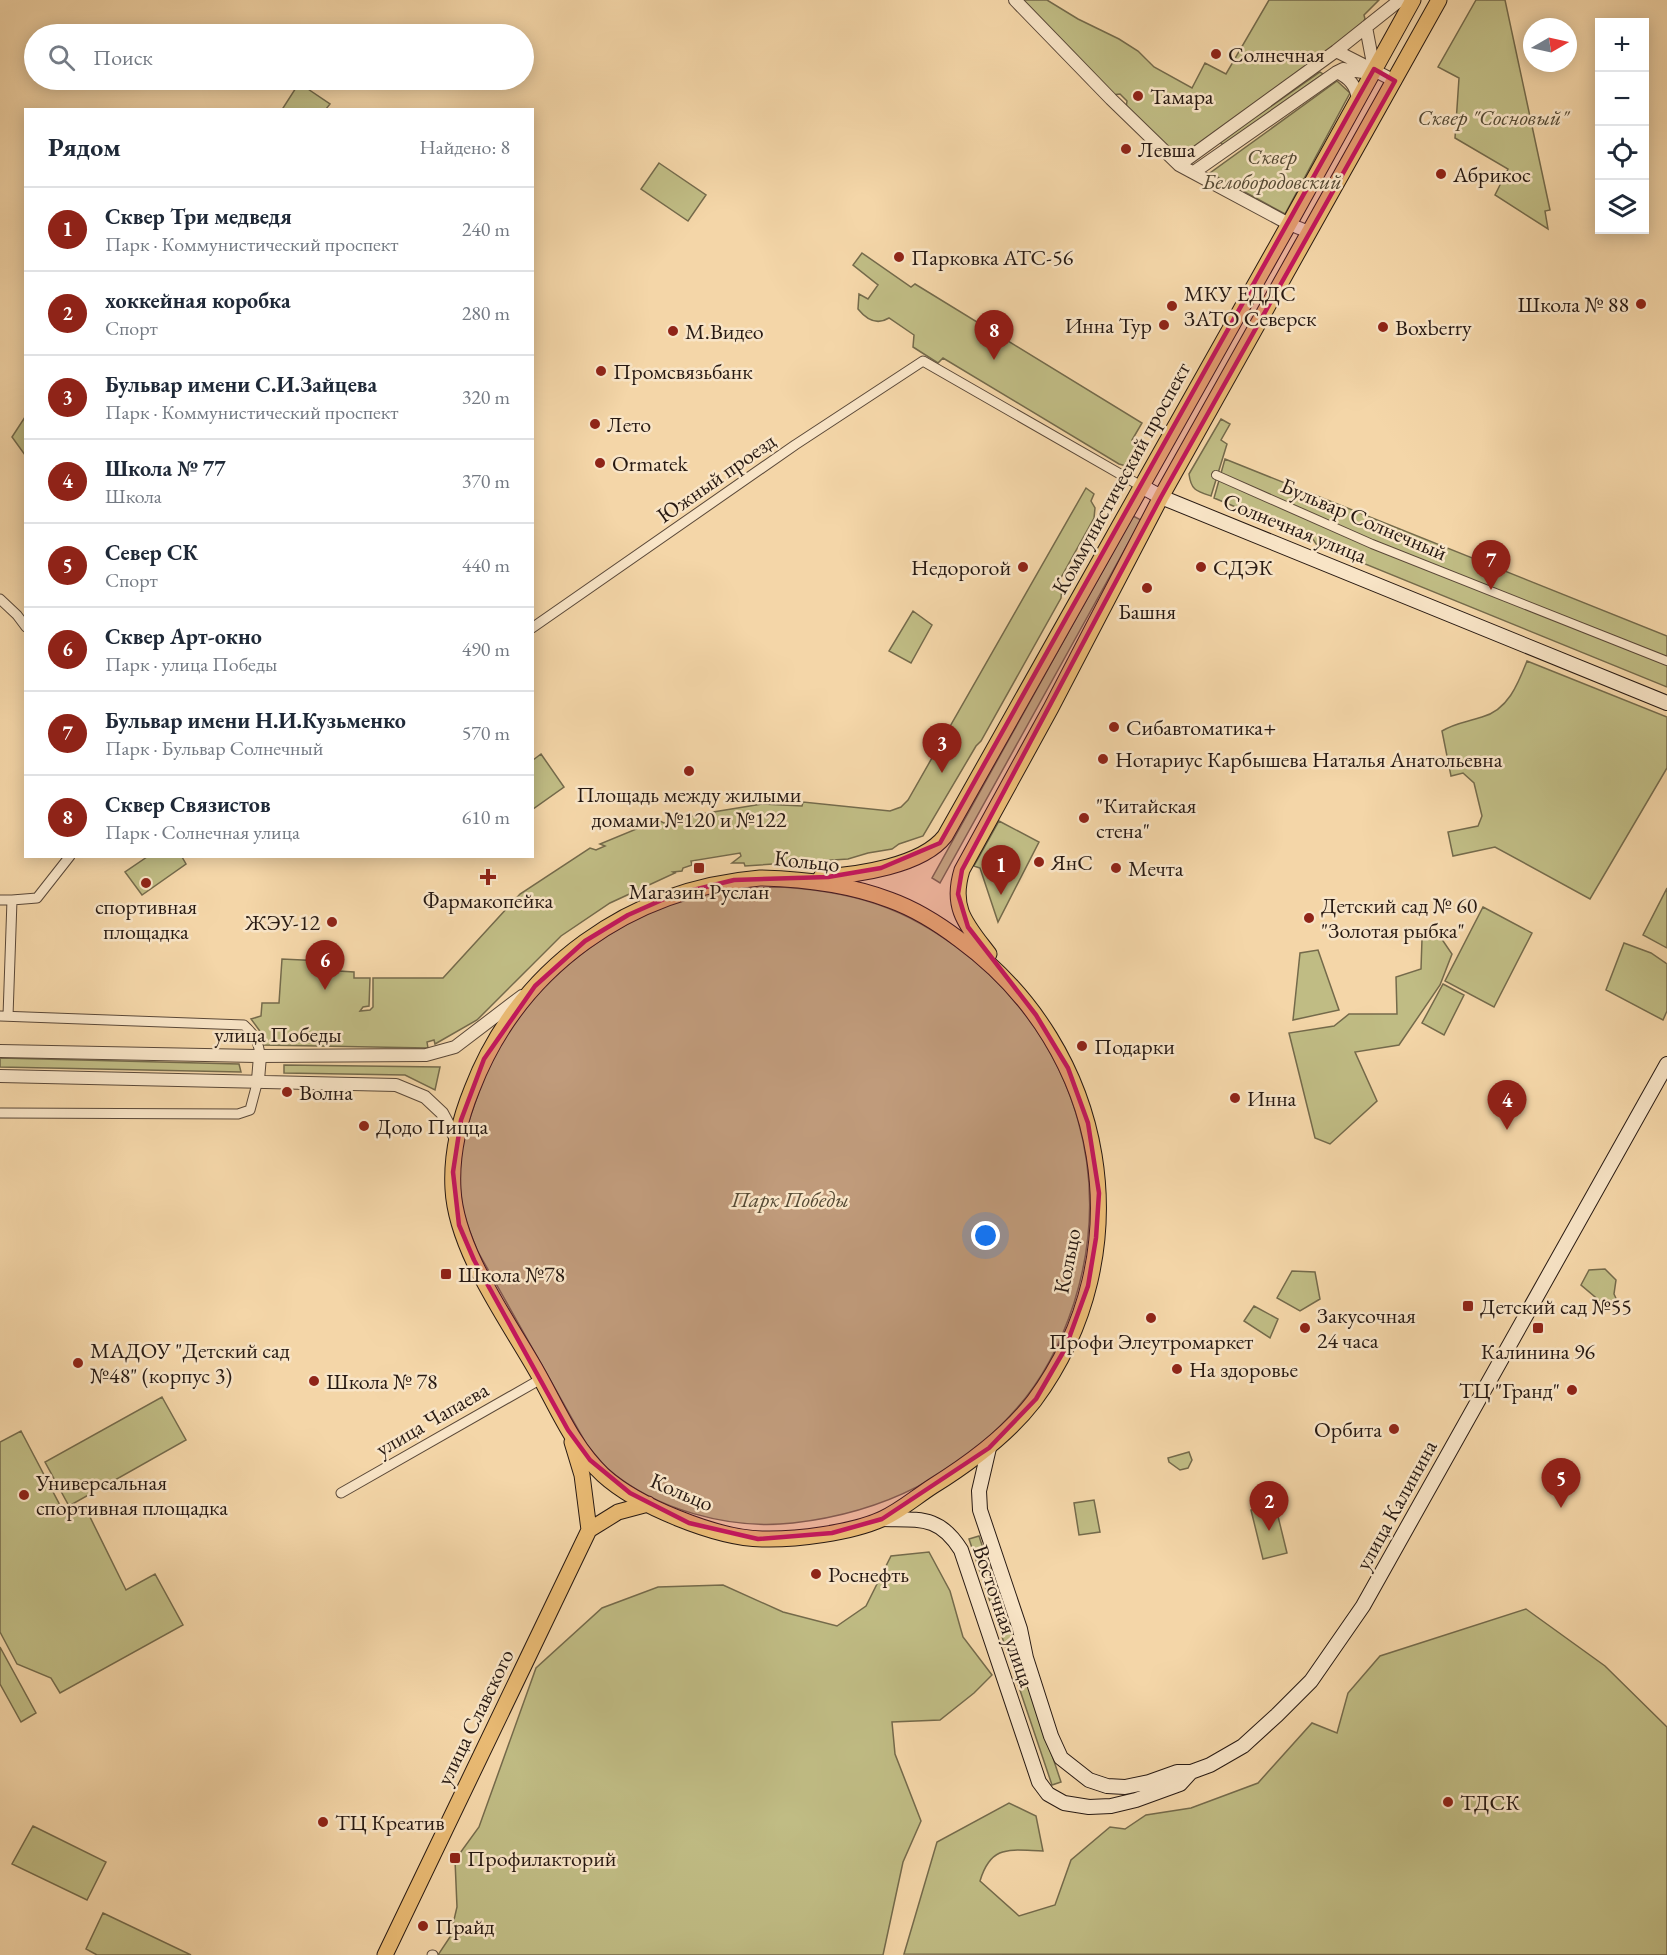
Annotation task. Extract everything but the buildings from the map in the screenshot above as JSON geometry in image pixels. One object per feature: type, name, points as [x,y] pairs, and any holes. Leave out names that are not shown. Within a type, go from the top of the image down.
[{"type":"main road","name":"Коммунистический проспект","points":[[794,879],[856,873],[881,868],[924,854],[940,843],[1413,0]]},
{"type":"main road","name":"Коммунистический проспект","points":[[1002,974],[968,927],[958,903],[959,882],[963,870],[1161,497],[1439,0]]},
{"type":"main road","name":"Солнечная улица","points":[[1142,486],[1161,497],[1667,702]]},
{"type":"main road","name":"Кольцо","points":[[794,879],[853,888],[891,900],[943,927],[1002,974],[1036,1015],[1068,1068],[1088,1123],[1099,1193],[1094,1257],[1088,1286],[1065,1349],[1035,1399],[989,1448],[947,1478],[882,1519],[832,1533],[758,1539],[689,1523],[648,1504],[601,1473],[568,1430],[484,1279],[459,1226],[453,1195],[456,1139],[466,1104],[484,1059],[504,1026],[535,986],[585,940],[628,915],[673,895],[734,880],[794,879]]},
{"type":"main road","name":"улица Калинина","points":[[1039,1782],[1048,1794],[1064,1803],[1089,1807],[1111,1806],[1136,1800],[1180,1784],[1191,1772],[1243,1746],[1311,1681],[1363,1606],[1667,1064]]},
{"type":"main road","points":[[568,1430],[582,1476],[589,1530],[618,1512],[648,1504]]},
{"type":"main road","points":[[989,1448],[979,1491],[981,1510],[1020,1629],[1026,1658],[1051,1736],[1061,1758],[1089,1780],[1107,1786],[1125,1787],[1149,1782],[1177,1772],[1191,1772]]},
{"type":"main road","name":"Восточная улица","points":[[882,1519],[920,1520],[937,1525],[951,1535],[961,1550],[1039,1782]]},
{"type":"main road","name":"улица Славского","points":[[385,1955],[589,1530]]},
{"type":"street","points":[[1015,0],[1179,165],[1289,224],[1310,232]]},
{"type":"street","points":[[1179,165],[1336,51],[1400,0]]},
{"type":"street","points":[[1366,27],[1374,69]]},
{"type":"street","points":[[1336,51],[1395,81]]},
{"type":"street","points":[[1194,172],[1337,72],[1343,69],[1363,72],[1374,69]]},
{"type":"street","points":[[1337,72],[1345,76],[1356,88],[1358,99]]},
{"type":"street","name":"Солнечная улица","points":[[923,361],[1142,486]]},
{"type":"street","name":"Южный проезд","points":[[534,627],[795,445],[923,361]]},
{"type":"street","name":"Бульвар Солнечный","points":[[1216,475],[1372,544],[1667,661]]},
{"type":"street","points":[[0,599],[24,624]]},
{"type":"street","points":[[0,900],[37,898],[68,858]]},
{"type":"street","points":[[0,1113],[238,1114],[250,1110],[258,1080],[260,1056],[253,1033],[243,1025],[4,1016],[5,949],[12,900]]},
{"type":"street","name":"улица Победы","points":[[0,1051],[260,1056],[426,1055],[456,1047],[535,986]]},
{"type":"street","name":"улица Победы","points":[[0,1076],[258,1080],[396,1085],[425,1097],[442,1113],[456,1139]]},
{"type":"street","name":"улица Чапаева","points":[[341,1493],[541,1379]]},
{"type":"highlighted area","points":[[1374,69],[1395,81],[1161,497],[962,870],[958,894],[968,927],[1036,1015],[1068,1068],[1088,1123],[1099,1193],[1096,1238],[1088,1286],[1065,1349],[1036,1399],[989,1448],[882,1519],[832,1533],[758,1539],[689,1523],[630,1493],[590,1460],[568,1430],[474,1260],[459,1225],[453,1172],[461,1120],[484,1059],[535,986],[585,941],[628,915],[673,895],[734,880],[828,877],[881,868],[940,843]]},
{"type":"green space","name":"Сквер Белобородовский","points":[[1021,0],[1047,0],[1078,19],[1119,39],[1138,51],[1154,67],[1192,88],[1205,63],[1226,74],[1269,0],[1379,0],[1364,15],[1365,19],[1359,29],[1186,154],[1173,153],[1126,108],[1127,101],[1120,94],[1111,95]]},
{"type":"green space","name":"Сквер \"Сосновый\"","points":[[1476,0],[1505,0],[1550,210],[1545,211],[1548,229],[1495,195],[1508,169],[1455,138],[1459,78],[1438,67]]},
{"type":"green space","points":[[1320,72],[1323,74],[1223,145],[1220,142]]},
{"type":"green space","name":"Сквер Белобородовский","points":[[1337,81],[1350,93],[1285,214],[1210,173]]},
{"type":"green space","points":[[295,90],[309,90],[330,104],[327,108],[283,108]]},
{"type":"green space","points":[[659,163],[706,195],[688,221],[641,189]]},
{"type":"green space","points":[[862,253],[911,287],[915,284],[1142,423],[1132,440],[1145,448],[1140,457],[1126,466],[1119,464],[943,358],[938,363],[913,347],[914,335],[889,318],[876,321],[864,316],[858,309],[859,294],[868,299],[878,285],[853,265]]},
{"type":"green space","points":[[24,419],[24,454],[12,437]]},
{"type":"green space","points":[[1221,419],[1230,424],[1221,440],[1227,444],[1211,496],[1195,489],[1189,474]]},
{"type":"green space","points":[[1225,459],[1667,636],[1667,687],[1316,544],[1313,539],[1214,498]]},
{"type":"green space","points":[[1086,488],[1094,494],[1091,501],[1095,508],[1094,518],[1058,583],[1062,586],[1061,598],[981,741],[923,836],[899,844],[892,849],[848,859],[745,866],[744,863],[732,863],[741,856],[740,853],[691,861],[692,865],[683,868],[682,871],[673,872],[675,873],[610,903],[561,936],[477,1020],[435,1044],[434,1040],[427,1042],[428,1048],[262,1045],[262,1034],[251,1019],[261,1016],[262,1003],[279,1003],[282,959],[323,961],[323,970],[354,972],[354,978],[370,978],[369,1006],[363,1007],[360,1011],[370,1010],[373,1007],[373,978],[443,978],[520,894],[590,848],[596,850],[605,846],[600,844],[658,820],[664,823],[762,804],[802,806],[803,802],[890,811],[901,807],[908,800]]},
{"type":"green space","points":[[1133,516],[1141,520],[940,883],[932,878]]},
{"type":"green space","points":[[913,611],[932,625],[911,663],[889,651]]},
{"type":"green space","points":[[1527,661],[1667,717],[1667,768],[1590,899],[1495,847],[1453,856],[1448,832],[1478,826],[1482,816],[1474,783],[1463,773],[1451,776],[1442,731],[1499,709],[1516,687]]},
{"type":"green space","points":[[541,754],[564,787],[534,808],[534,759]]},
{"type":"green space","points":[[999,821],[1039,842],[998,922],[980,868],[974,866]]},
{"type":"green space","name":"спортивная площадка","points":[[146,858],[183,858],[186,864],[142,895],[125,872]]},
{"type":"green space","name":"Парк Победы","points":[[782,887],[838,894],[864,900],[911,918],[933,931],[979,965],[1013,999],[1041,1037],[1062,1077],[1078,1120],[1087,1164],[1089,1210],[1085,1256],[1074,1303],[1064,1331],[1035,1385],[994,1432],[943,1472],[887,1500],[825,1518],[793,1523],[744,1523],[719,1520],[670,1506],[626,1483],[599,1460],[587,1445],[477,1250],[462,1207],[459,1170],[466,1129],[492,1058],[508,1031],[527,1006],[571,962],[622,927],[679,901],[717,892]]},
{"type":"green space","points":[[1667,888],[1667,948],[1643,935]]},
{"type":"green space","points":[[1483,907],[1532,933],[1494,1007],[1445,981]]},
{"type":"green space","points":[[1439,935],[1452,954],[1440,985],[1399,1045],[1355,1052],[1377,1101],[1330,1144],[1315,1138],[1289,1033],[1334,1026],[1349,1014],[1397,1014],[1396,977],[1421,969],[1422,939]]},
{"type":"green space","points":[[1624,943],[1651,953],[1667,964],[1667,1011],[1663,1020],[1606,990]]},
{"type":"green space","points":[[1318,950],[1339,1010],[1293,1020],[1300,953]]},
{"type":"green space","points":[[1443,984],[1464,995],[1444,1035],[1422,1023]]},
{"type":"green space","points":[[0,1058],[239,1064],[241,1072],[0,1067]]},
{"type":"green space","points":[[284,1065],[440,1067],[435,1090],[405,1075],[284,1073]]},
{"type":"green space","points":[[1605,1269],[1616,1280],[1614,1294],[1619,1305],[1615,1309],[1607,1307],[1581,1285],[1589,1270]]},
{"type":"green space","points":[[1292,1271],[1315,1272],[1320,1299],[1300,1311],[1277,1298]]},
{"type":"green space","points":[[1254,1306],[1278,1319],[1270,1338],[1244,1321]]},
{"type":"green space","points":[[162,1397],[186,1440],[69,1506],[45,1462]]},
{"type":"green space","points":[[21,1431],[61,1507],[88,1513],[126,1590],[155,1574],[183,1625],[60,1693],[51,1678],[17,1664],[0,1632],[0,1442]]},
{"type":"green space","points":[[1189,1452],[1192,1460],[1188,1468],[1180,1470],[1169,1462],[1168,1458]]},
{"type":"green space","points":[[1094,1500],[1100,1532],[1079,1535],[1074,1503]]},
{"type":"green space","points":[[1275,1504],[1287,1553],[1263,1559],[1251,1510]]},
{"type":"green space","points":[[979,1536],[1061,1782],[1052,1785],[969,1539]]},
{"type":"green space","points":[[929,1552],[950,1591],[963,1637],[992,1675],[974,1693],[940,1720],[892,1722],[895,1754],[921,1821],[903,1862],[883,1955],[438,1955],[450,1937],[457,1907],[455,1860],[479,1827],[536,1668],[602,1608],[658,1587],[723,1585],[783,1612],[837,1626],[866,1606],[891,1556]]},
{"type":"green space","points":[[1526,1609],[1605,1666],[1667,1727],[1667,1955],[904,1954],[937,1842],[1009,1803],[1036,1816],[1043,1851],[1011,1850],[996,1855],[985,1869],[980,1881],[1019,1916],[1055,1905],[1071,1860],[1110,1827],[1125,1829],[1146,1815],[1191,1808],[1258,1783],[1312,1723],[1337,1733],[1348,1693],[1380,1656]]},
{"type":"green space","points":[[0,1647],[36,1713],[21,1722],[0,1684]]},
{"type":"green space","points":[[33,1826],[106,1862],[87,1900],[12,1864]]},
{"type":"green space","points":[[103,1913],[191,1955],[97,1955],[86,1949]]},
{"type":"place","name":"Солнечная","points":[[1216,54]]},
{"type":"place","name":"Тамара","points":[[1138,96]]},
{"type":"place","name":"Левша","points":[[1126,149]]},
{"type":"place","name":"Абрикос","points":[[1441,174]]},
{"type":"place","name":"Парковка АТС-56","points":[[899,257]]},
{"type":"place","name":"Школа № 88","points":[[1641,304]]},
{"type":"place","name":"МКУ ЕДДС ЗАТО Северск","points":[[1172,306]]},
{"type":"place","name":"Инна Тур","points":[[1164,325]]},
{"type":"place","name":"Boxberry","points":[[1383,327]]},
{"type":"place","name":"М.Видео","points":[[673,331]]},
{"type":"place","name":"Сквер Связистов","points":[[994,360]]},
{"type":"place","name":"Промсвязьбанк","points":[[601,371]]},
{"type":"place","name":"Лето","points":[[595,424]]},
{"type":"place","name":"Ormatek","points":[[600,463]]},
{"type":"place","name":"Недорогой","points":[[1023,567]]},
{"type":"place","name":"СДЭК","points":[[1201,567]]},
{"type":"place","name":"Башня","points":[[1147,588]]},
{"type":"place","name":"Бульвар имени Н.И.Кузьменко","points":[[1491,590]]},
{"type":"place","name":"Сибавтоматика+","points":[[1114,727]]},
{"type":"place","name":"Нотариус Карбышева Наталья Анатольевна","points":[[1103,759]]},
{"type":"place","name":"Площадь между жилыми домами №120 и №122","points":[[689,771]]},
{"type":"place","name":"Бульвар имени С.И.Зайцева","points":[[942,773]]},
{"type":"place","name":"\"Китайская стена\"","points":[[1084,818]]},
{"type":"place","name":"ЯнС","points":[[1039,862]]},
{"type":"place","name":"Магазин Руслан","points":[[699,868]]},
{"type":"place","name":"Мечта","points":[[1116,868]]},
{"type":"place","name":"Фармакопейка","points":[[488,877]]},
{"type":"place","name":"спортивная площадка","points":[[146,883]]},
{"type":"place","name":"Сквер Три медведя","points":[[1001,895]]},
{"type":"place","name":"Детский сад № 60 \"Золотая рыбка\"","points":[[1309,918]]},
{"type":"place","name":"ЖЭУ-12","points":[[332,922]]},
{"type":"place","name":"Сквер Арт-окно","points":[[325,990]]},
{"type":"place","name":"Подарки","points":[[1082,1046]]},
{"type":"place","name":"Волна","points":[[287,1092]]},
{"type":"place","name":"Инна","points":[[1235,1098]]},
{"type":"place","name":"Додо Пицца","points":[[364,1126]]},
{"type":"place","name":"Школа № 77","points":[[1507,1130]]},
{"type":"place","name":"Школа №78","points":[[446,1274]]},
{"type":"place","name":"Детский сад №55","points":[[1468,1306]]},
{"type":"place","name":"Профи Элеутромаркет","points":[[1151,1318]]},
{"type":"place","name":"Закусочная 24 часа","points":[[1305,1328]]},
{"type":"place","name":"Калинина 96","points":[[1538,1328]]},
{"type":"place","name":"МАДОУ \"Детский сад №48\" (корпус 3)","points":[[78,1363]]},
{"type":"place","name":"На здоровье","points":[[1177,1369]]},
{"type":"place","name":"Школа № 78","points":[[314,1381]]},
{"type":"place","name":"ТЦ \"Гранд\"","points":[[1572,1390]]},
{"type":"place","name":"Орбита","points":[[1394,1429]]},
{"type":"place","name":"Универсальная спортивная площадка","points":[[24,1495]]},
{"type":"place","name":"Север СК","points":[[1561,1508]]},
{"type":"place","name":"хоккейная коробка","points":[[1269,1531]]},
{"type":"place","name":"Роснефть","points":[[816,1574]]},
{"type":"place","name":"ТДСК","points":[[1448,1802]]},
{"type":"place","name":"ТЦ Креатив","points":[[323,1822]]},
{"type":"place","name":"Профилакторий","points":[[455,1858]]},
{"type":"place","name":"Прайд","points":[[423,1926]]}]
